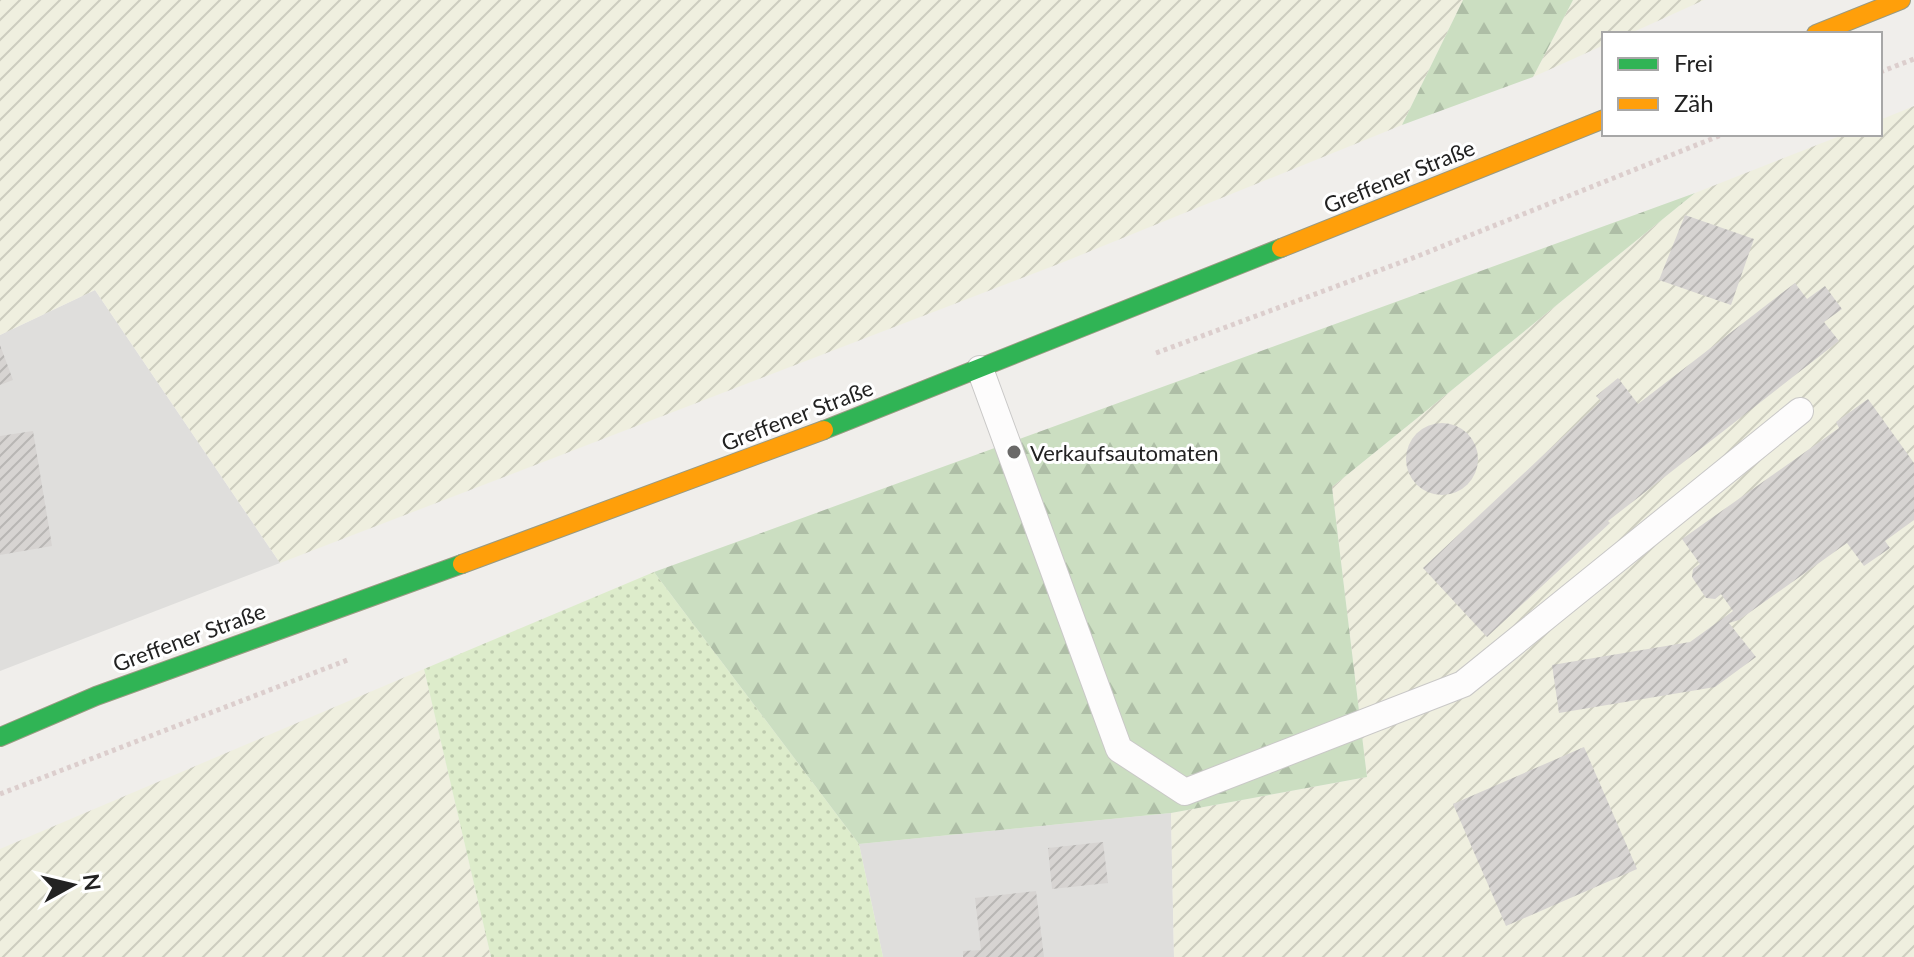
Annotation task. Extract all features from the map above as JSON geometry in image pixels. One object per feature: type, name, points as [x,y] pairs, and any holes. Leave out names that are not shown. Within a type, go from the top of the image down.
[{"type":"main road","points":[[1821,32],[1901,0]]},
{"type":"main road","name":"Greffener Straße","points":[[0,737],[96,696],[752,459],[1602,120]]},
{"type":"lane","points":[[980,369],[1119,749],[1185,792],[1463,684],[1800,411]]},
{"type":"path","points":[[1882,71],[1914,59]]},
{"type":"shaded area","points":[[95,290],[280,563],[0,671],[0,335]]},
{"type":"shaded area","points":[[1171,813],[1174,957],[883,957],[859,844]]},
{"type":"green space","points":[[0,0],[1463,0],[1402,125],[1061,263],[280,563],[95,290],[0,335]]},
{"type":"green space","points":[[1463,0],[1573,0],[1533,77],[1402,125]]},
{"type":"green space","points":[[1573,0],[1704,0],[1633,32],[1602,32],[1602,46],[1533,77]]},
{"type":"green space","points":[[1914,106],[1914,957],[1174,957],[1171,813],[1367,777],[1332,487],[1695,193],[1840,136],[1882,136],[1882,119]]},
{"type":"green space","points":[[1695,193],[1332,487],[1367,777],[1171,813],[859,844],[654,572]]},
{"type":"green space","points":[[654,572],[859,844],[883,957],[491,957],[424,669]]},
{"type":"green space","points":[[424,669],[491,957],[0,957],[0,849]]},
{"type":"building","points":[[1685,215],[1754,239],[1731,305],[1659,280]]},
{"type":"building","points":[[1795,283],[1807,299],[1825,286],[1842,309],[1824,322],[1839,341],[1608,521],[1610,523],[1487,637],[1423,568],[1601,401],[1596,396],[1618,378],[1638,404]]},
{"type":"building","points":[[0,345],[13,380],[0,385]]},
{"type":"building","points":[[1868,399],[1914,463],[1914,520],[1885,541],[1890,548],[1864,566],[1847,543],[1739,620],[1729,623],[1756,657],[1715,687],[1559,713],[1552,665],[1690,642],[1733,611],[1721,594],[1715,599],[1706,598],[1692,577],[1693,569],[1700,564],[1682,539],[1839,428],[1836,422]]},
{"type":"building","points":[[1442,423],[1462,429],[1472,439],[1478,459],[1472,479],[1462,489],[1442,495],[1422,489],[1412,479],[1406,459],[1412,439],[1422,429]]},
{"type":"building","points":[[33,431],[52,546],[0,555],[0,436]]},
{"type":"building","points":[[1584,747],[1637,869],[1506,926],[1453,804]]},
{"type":"building","points":[[1103,842],[1108,883],[1052,889],[1048,848]]},
{"type":"building","points":[[1036,891],[1044,957],[963,957],[963,951],[981,950],[975,898]]},
{"type":"traffic: fast","points":[[824,430],[1281,248]]},
{"type":"traffic: fast","points":[[0,737],[96,696],[462,564]]},
{"type":"traffic: slow","points":[[1821,32],[1901,0]]},
{"type":"traffic: slow","points":[[1281,248],[1602,120]]},
{"type":"traffic: slow","points":[[462,564],[824,430]]},
{"type":"place","name":"Verkaufsautomaten","points":[[1014,452]]}]
